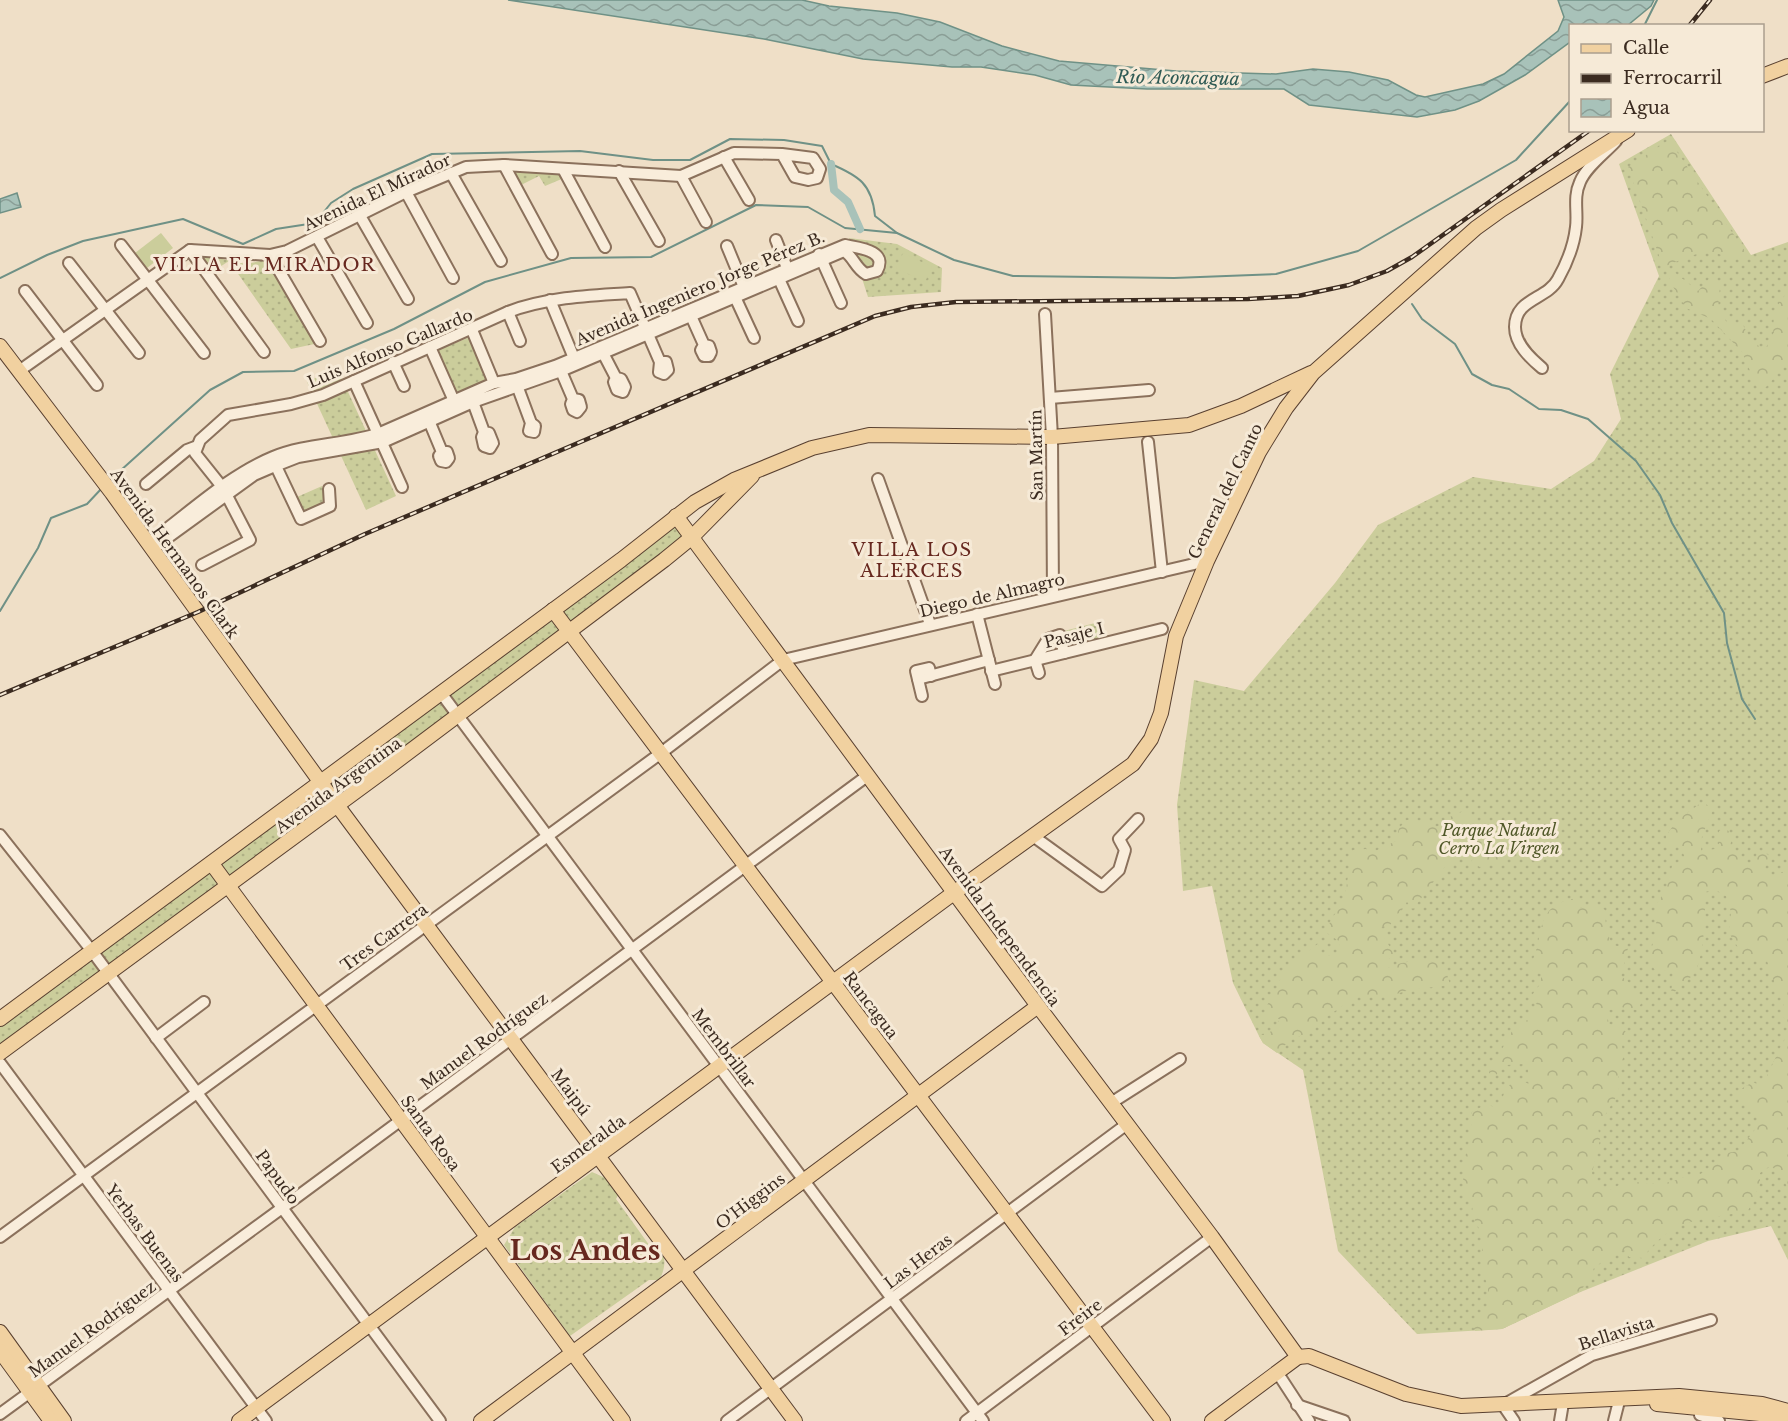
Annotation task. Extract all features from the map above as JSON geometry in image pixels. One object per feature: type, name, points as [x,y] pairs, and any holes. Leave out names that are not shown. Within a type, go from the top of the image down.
[{"type":"main road","points":[[1764,75],[1788,66]]},
{"type":"main road","name":"General del Canto","points":[[955,892],[1133,764],[1151,739],[1161,713],[1176,636],[1208,561],[1259,452],[1286,408],[1313,373],[1476,228],[1626,132]]},
{"type":"main road","name":"Avenida Hermanos Clark","points":[[0,346],[97,473],[321,783]]},
{"type":"main road","name":"Avenida Argentina","points":[[0,1018],[212,864],[695,502],[760,468],[812,448],[869,435],[1052,437],[1189,425],[1241,406],[1313,373]]},
{"type":"main road","name":"Avenida Argentina","points":[[0,1053],[458,716],[691,538],[760,468]]},
{"type":"main road","name":"Avenida Independencia","points":[[676,516],[867,776],[1212,1237],[1298,1357]]},
{"type":"main road","name":"Rancagua","points":[[553,610],[1163,1421]]},
{"type":"main road","name":"Maipú","points":[[321,783],[795,1421]]},
{"type":"main road","name":"Santa Rosa","points":[[212,864],[623,1421]]},
{"type":"main road","name":"Esmeralda","points":[[239,1421],[834,984],[955,892]]},
{"type":"main road","name":"O'Higgins","points":[[481,1421],[1038,1006]]},
{"type":"main road","points":[[582,1169],[602,1169],[614,1177]]},
{"type":"main road","points":[[499,1252],[498,1238],[502,1229],[510,1222]]},
{"type":"main road","points":[[654,1293],[667,1272],[666,1246]]},
{"type":"main road","points":[[0,1332],[51,1421]]},
{"type":"main road","points":[[558,1333],[567,1341],[590,1341]]},
{"type":"main road","points":[[0,1351],[64,1421]]},
{"type":"main road","points":[[1212,1421],[1298,1357],[1309,1356],[1406,1394],[1461,1406],[1619,1401],[1679,1396],[1762,1404],[1788,1411]]},
{"type":"main road","points":[[1619,1401],[1760,1414],[1785,1421]]},
{"type":"street","points":[[1542,368],[1528,356],[1519,341],[1515,328],[1517,316],[1522,306],[1553,288],[1558,280],[1575,237],[1576,192],[1581,179],[1626,132]]},
{"type":"street","name":"Avenida El Mirador","points":[[190,250],[270,255],[317,237],[359,214],[466,167],[504,165],[681,176],[734,153],[782,154]]},
{"type":"street","points":[[724,157],[749,200]]},
{"type":"street","points":[[504,165],[552,254]]},
{"type":"street","points":[[562,169],[605,247]]},
{"type":"street","points":[[619,171],[659,240]]},
{"type":"street","points":[[451,173],[501,261]]},
{"type":"street","points":[[681,176],[706,222]]},
{"type":"street","points":[[406,192],[453,278]]},
{"type":"street","points":[[359,214],[408,299]]},
{"type":"street","points":[[786,235],[773,241],[787,268]]},
{"type":"street","points":[[317,237],[366,323]]},
{"type":"street","points":[[121,245],[204,353]]},
{"type":"street","name":"Avenida Ingeniero Jorge Pérez B.","points":[[150,546],[225,491],[273,462],[362,439],[381,438],[494,383],[515,383],[561,371],[575,361],[603,353],[647,331],[691,316],[779,279],[821,257],[845,245],[877,254],[880,265],[877,271],[866,274],[859,270],[853,259],[844,251],[821,257],[787,268],[575,361],[515,383],[473,402],[427,417]]},
{"type":"street","points":[[727,246],[744,287],[735,297],[753,338]]},
{"type":"street","points":[[19,371],[190,250],[264,352]]},
{"type":"street","points":[[270,255],[320,341]]},
{"type":"street","points":[[821,257],[841,303]]},
{"type":"street","points":[[69,263],[139,353]]},
{"type":"street","points":[[779,279],[798,321]]},
{"type":"street","points":[[25,291],[97,385]]},
{"type":"street","name":"Luis Alfonso Gallardo","points":[[146,484],[187,450],[195,447],[228,415],[291,404],[323,395],[393,362],[532,303],[630,293],[647,331]]},
{"type":"street","points":[[550,300],[575,361]]},
{"type":"street","points":[[508,312],[520,341]]},
{"type":"street","name":"San Martín","points":[[1045,314],[1052,437],[1053,596]]},
{"type":"street","points":[[691,316],[704,345]]},
{"type":"street","points":[[472,330],[494,383]]},
{"type":"street","points":[[647,331],[660,362]]},
{"type":"street","points":[[430,347],[454,401]]},
{"type":"street","points":[[603,353],[616,378]]},
{"type":"street","points":[[393,362],[404,386]]},
{"type":"street","points":[[561,371],[573,399]]},
{"type":"street","points":[[354,381],[402,487]]},
{"type":"street","points":[[515,383],[531,423]]},
{"type":"street","points":[[1050,398],[1149,390]]},
{"type":"street","points":[[473,402],[484,432]]},
{"type":"street","points":[[427,417],[442,452]]},
{"type":"street","points":[[1148,442],[1162,572]]},
{"type":"street","points":[[195,447],[195,453],[225,491],[250,540],[202,565]]},
{"type":"street","points":[[273,462],[301,519],[330,506],[329,489]]},
{"type":"street","points":[[878,479],[930,624]]},
{"type":"street","name":"Diego de Almagro","points":[[783,660],[1208,561]]},
{"type":"street","points":[[977,614],[995,684]]},
{"type":"street","name":"Pasaje I","points":[[922,696],[917,675],[931,676],[1035,660],[1162,628]]},
{"type":"street","name":"Pasaje I","points":[[1035,660],[1048,639],[1060,635],[1064,653]]},
{"type":"street","name":"Tres Carrera","points":[[0,1237],[661,753],[783,660]]},
{"type":"street","points":[[1035,660],[1039,673]]},
{"type":"street","name":"Membrillar","points":[[441,693],[980,1417]]},
{"type":"street","name":"Manuel Rodríguez","points":[[0,1414],[282,1209],[867,776]]},
{"type":"street","points":[[1097,897],[1102,886],[1119,870],[1125,850],[1119,839],[1138,819]]},
{"type":"street","name":"Papudo","points":[[0,836],[92,951],[440,1421]]},
{"type":"street","points":[[1033,836],[1102,886]]},
{"type":"street","points":[[156,1038],[204,1002]]},
{"type":"street","points":[[1111,1103],[1180,1059]]},
{"type":"street","name":"Yerbas Buenas","points":[[0,1063],[266,1421]]},
{"type":"street","name":"Las Heras","points":[[727,1421],[1127,1124]]},
{"type":"street","name":"Freire","points":[[966,1421],[980,1417],[1092,1327],[1212,1237]]},
{"type":"street","name":"Bellavista","points":[[1503,1404],[1592,1355],[1711,1320]]},
{"type":"street","points":[[1277,1372],[1309,1421]]},
{"type":"street","points":[[1614,1421],[1619,1401]]},
{"type":"street","points":[[1560,1421],[1563,1403]]},
{"type":"street","points":[[1503,1404],[1514,1421]]},
{"type":"street","points":[[1297,1405],[1344,1421]]},
{"type":"street","points":[[1700,1415],[1719,1421]]},
{"type":"green space","name":"Parque Natural Cerro La Virgen","points":[[1671,134],[1751,255],[1788,242],[1788,1260],[1771,1226],[1708,1241],[1578,1293],[1502,1329],[1417,1334],[1338,1251],[1303,1070],[1263,1043],[1259,1036],[1233,983],[1212,886],[1183,891],[1177,805],[1194,680],[1244,691],[1335,583],[1378,525],[1473,477],[1551,489],[1594,461],[1621,419],[1610,374],[1659,276],[1619,164]]},
{"type":"green space","points":[[1669,140],[1749,257],[1734,259],[1708,252],[1663,267],[1628,167]]},
{"type":"green space","points":[[512,170],[560,172],[564,178],[545,186],[539,176],[521,185]]},
{"type":"green space","points":[[161,233],[173,248],[147,268],[135,253]]},
{"type":"green space","points":[[849,238],[897,244],[942,268],[941,292],[868,297]]},
{"type":"green space","points":[[903,253],[932,267],[925,282],[896,268]]},
{"type":"green space","points":[[198,254],[246,264],[270,259],[319,343],[291,349],[229,261],[212,272]]},
{"type":"green space","points":[[1673,271],[1698,291],[1709,279],[1720,285],[1718,309],[1728,324],[1743,325],[1751,340],[1764,350],[1773,337],[1774,311],[1787,292],[1788,362],[1766,387],[1757,387],[1742,352],[1711,319],[1686,308],[1669,280]]},
{"type":"green space","points":[[470,337],[490,380],[454,396],[436,351]]},
{"type":"green space","points":[[337,368],[396,496],[366,510],[307,382]]},
{"type":"green space","points":[[322,486],[328,501],[326,505],[305,512],[297,497]]},
{"type":"green space","points":[[674,523],[688,538],[661,561],[360,780],[0,1049],[0,1024]]},
{"type":"green space","points":[[1099,622],[1103,638],[1067,647],[1064,631]]},
{"type":"green space","points":[[1701,803],[1714,807],[1702,836],[1701,851],[1715,849],[1721,841],[1719,831],[1726,827],[1732,837],[1729,852],[1740,856],[1747,865],[1756,864],[1757,850],[1769,855],[1764,871],[1771,876],[1788,870],[1788,1023],[1782,1016],[1785,998],[1778,993],[1767,961],[1746,960],[1729,933],[1731,912],[1726,896],[1714,889],[1703,893],[1704,933],[1695,972],[1671,995],[1673,972],[1654,969],[1649,954],[1657,933],[1655,906],[1666,890],[1672,866],[1685,858],[1680,845],[1668,849],[1666,836],[1677,820]]},
{"type":"green space","points":[[1468,809],[1471,821],[1469,832],[1474,836],[1500,830],[1501,839],[1506,844],[1501,854],[1501,866],[1493,862],[1480,867],[1471,862],[1477,852],[1490,849],[1493,840],[1476,845],[1461,841],[1453,862],[1444,868],[1413,909],[1407,902],[1390,925],[1379,928],[1395,956],[1386,960],[1388,968],[1413,961],[1439,962],[1447,974],[1450,985],[1409,990],[1387,997],[1357,996],[1319,1022],[1310,1033],[1293,1038],[1290,1031],[1288,1042],[1277,1053],[1263,1043],[1259,1036],[1272,1031],[1280,1019],[1267,1019],[1267,1005],[1278,991],[1279,981],[1298,959],[1319,943],[1318,954],[1323,957],[1337,954],[1340,942],[1327,933],[1344,897],[1353,850],[1366,849],[1371,853],[1396,841],[1399,828],[1407,820],[1424,821],[1434,827],[1445,825],[1450,817]]},
{"type":"green space","points":[[1578,898],[1576,909],[1597,905],[1605,910],[1606,929],[1612,945],[1628,948],[1621,976],[1633,986],[1634,993],[1642,1002],[1637,1010],[1621,1007],[1606,1011],[1609,1024],[1624,1029],[1628,1036],[1622,1045],[1623,1058],[1618,1075],[1619,1092],[1598,1127],[1600,1140],[1592,1173],[1596,1188],[1610,1190],[1630,1179],[1640,1183],[1659,1184],[1690,1175],[1699,1175],[1712,1166],[1722,1154],[1738,1151],[1754,1131],[1758,1116],[1750,1105],[1734,1093],[1753,1082],[1761,1086],[1788,1034],[1788,1189],[1780,1172],[1770,1166],[1760,1173],[1760,1184],[1748,1211],[1703,1219],[1677,1227],[1654,1245],[1643,1258],[1629,1257],[1625,1250],[1607,1258],[1594,1268],[1589,1281],[1578,1293],[1502,1329],[1475,1331],[1473,1326],[1480,1315],[1488,1310],[1488,1286],[1482,1271],[1482,1235],[1472,1214],[1473,1202],[1463,1192],[1472,1112],[1487,1104],[1498,1109],[1505,1091],[1515,1078],[1529,1084],[1528,1069],[1523,1064],[1507,1065],[1490,1080],[1489,1072],[1516,1024],[1528,1020],[1537,1004],[1529,999],[1541,983],[1541,974],[1528,969],[1534,958],[1546,916],[1552,908]]},
{"type":"green space","points":[[592,1172],[610,1180],[620,1192],[616,1199],[652,1249],[660,1246],[664,1267],[659,1280],[649,1280],[570,1336],[504,1245],[515,1227]]},
{"type":"water","name":"Río Aconcagua","points":[[508,0],[802,0],[829,6],[897,13],[940,22],[1002,46],[1059,61],[1176,71],[1276,74],[1313,69],[1349,72],[1388,80],[1416,95],[1425,97],[1483,84],[1504,74],[1558,31],[1564,17],[1558,0],[1654,0],[1651,6],[1629,24],[1569,24],[1569,43],[1525,75],[1479,101],[1455,110],[1417,117],[1309,105],[1284,89],[1147,89],[1071,85],[1035,75],[981,67],[952,67],[863,59],[764,39]]},
{"type":"water","points":[[17,193],[21,207],[0,213],[0,199]]},
{"type":"waterway","points":[[1645,24],[1657,0]]},
{"type":"waterway","points":[[110,480],[210,390],[243,372],[294,371],[394,329],[485,282],[571,258],[651,257],[756,205],[808,207],[845,228],[897,233],[954,260],[1013,276],[1174,278],[1276,274],[1358,251],[1516,160],[1569,102]]},
{"type":"waterway","points":[[0,278],[47,255],[83,241],[183,219],[243,244],[276,229],[315,223],[331,203],[353,189],[432,154],[580,151],[653,160],[690,160],[730,139],[784,140],[822,146],[831,164],[862,182],[871,196],[875,216],[897,233]]},
{"type":"waterway","points":[[831,164],[834,190],[848,202],[860,229]]},
{"type":"waterway","points":[[1412,304],[1422,319],[1455,344],[1472,374],[1492,385],[1509,389],[1539,409],[1561,410],[1588,419],[1636,461],[1660,495],[1672,523],[1724,613],[1727,643],[1742,699],[1755,719]]},
{"type":"waterway","points":[[0,611],[38,548],[51,518],[87,504],[102,488]]},
{"type":"railway","points":[[1691,24],[1710,0]]},
{"type":"railway","points":[[0,695],[198,612],[365,534],[875,316],[911,307],[956,302],[1248,299],[1298,296],[1349,285],[1387,271],[1412,257],[1587,132]]},
{"type":"district","name":"VILLA EL MIRADOR","points":[[265,265]]},
{"type":"district","name":"VILLA LOS ALERCES","points":[[912,560]]},
{"type":"district","name":"Los Andes","points":[[585,1250]]}]
